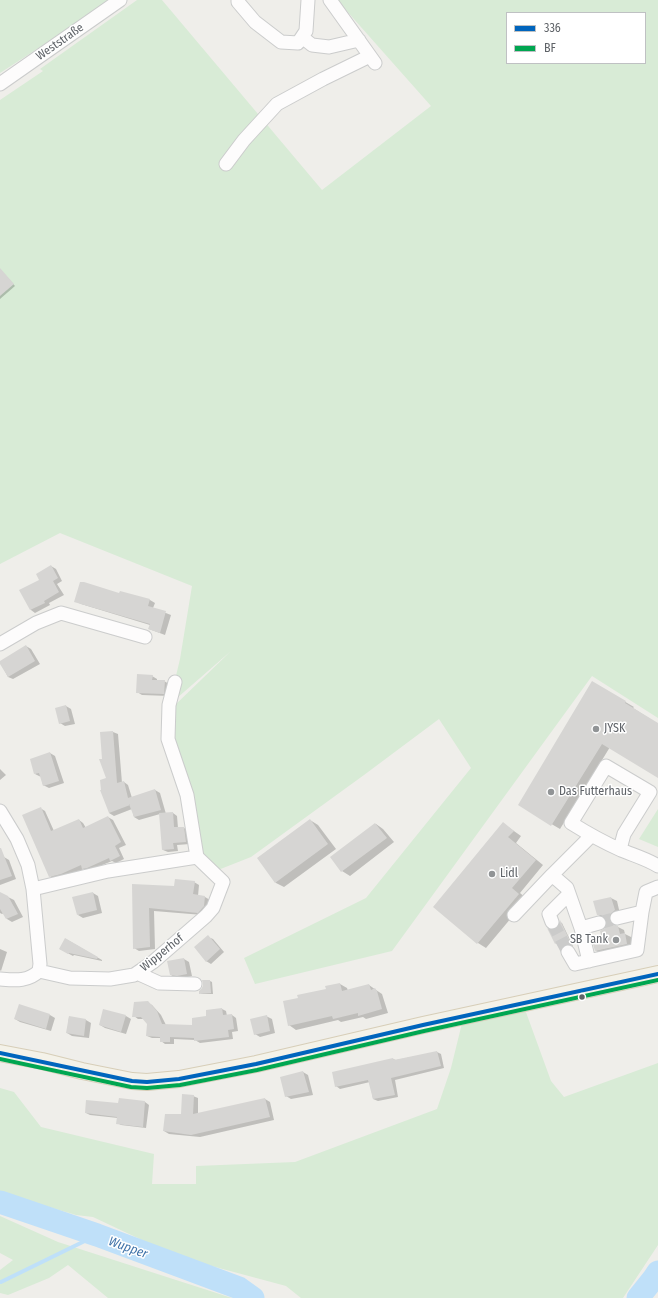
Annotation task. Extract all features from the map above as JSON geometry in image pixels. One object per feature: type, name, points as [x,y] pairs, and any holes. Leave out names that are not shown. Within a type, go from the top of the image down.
[{"type":"main road","points":[[0,1052],[132,1081],[147,1082],[179,1079],[256,1064],[423,1025],[658,974]]},
{"type":"street","name":"Weststraße","points":[[0,84],[120,0]]},
{"type":"street","points":[[238,0],[238,2],[255,22],[281,42],[298,43],[306,31],[308,0]]},
{"type":"street","points":[[226,164],[244,140],[277,104],[323,79],[373,60],[330,0]]},
{"type":"street","points":[[302,37],[312,45],[329,47],[359,40]]},
{"type":"street","points":[[0,644],[36,623],[61,613],[145,637]]},
{"type":"street","points":[[33,889],[108,871],[197,857],[187,795],[168,739],[169,706],[174,682]]},
{"type":"street","points":[[620,849],[624,834],[650,792],[606,766],[570,824],[591,836],[620,849],[658,866]]},
{"type":"street","points":[[0,811],[17,839],[28,865],[33,889],[40,959],[39,971],[29,978],[22,980],[0,979]]},
{"type":"street","points":[[514,915],[591,836]]},
{"type":"street","name":"Wipperhof","points":[[39,971],[70,978],[110,978],[134,975],[153,962],[206,916],[213,908],[223,882],[197,857]]},
{"type":"street","points":[[552,875],[567,888],[581,928],[588,961]]},
{"type":"street","points":[[568,952],[575,964],[637,950],[646,892],[658,887]]},
{"type":"street","points":[[552,922],[549,914],[569,894]]},
{"type":"street","points":[[617,918],[642,912]]},
{"type":"street","points":[[581,928],[599,923]]},
{"type":"street","points":[[137,973],[159,983],[195,984]]},
{"type":"green space","points":[[0,0],[113,0],[0,73]]},
{"type":"green space","points":[[137,0],[162,0],[322,190],[431,106],[337,0],[658,0],[658,718],[592,676],[392,951],[255,984],[244,958],[366,898],[471,768],[439,719],[251,857],[218,870],[201,854],[173,735],[174,706],[231,651],[169,705],[180,659],[192,586],[60,533],[0,564],[0,100],[43,71],[40,69]]},
{"type":"green space","points":[[658,809],[658,847],[639,839]]},
{"type":"green space","points":[[523,1004],[551,1081],[564,1097],[658,1063],[658,1245],[623,1298],[301,1298],[286,1286],[178,1257],[93,1217],[76,1215],[8,1195],[0,1191],[0,1088],[14,1092],[41,1127],[154,1154],[152,1184],[196,1184],[196,1166],[295,1162],[437,1109],[451,1068],[464,1015]]},
{"type":"green space","points":[[0,1216],[58,1242],[232,1298],[108,1298],[68,1265],[49,1278],[8,1295],[0,1293],[0,1270],[13,1260],[0,1253]]},
{"type":"building","points":[[0,268],[14,284],[0,296]]},
{"type":"building","points":[[51,565],[58,578],[53,581],[59,592],[44,601],[45,603],[30,610],[19,590],[39,580],[36,574]]},
{"type":"building","points":[[80,582],[119,593],[120,591],[150,599],[148,606],[166,611],[160,633],[148,629],[150,624],[74,602]]},
{"type":"building","points":[[26,645],[35,661],[8,677],[0,664],[0,661]]},
{"type":"building","points":[[137,674],[153,675],[152,680],[165,680],[164,694],[136,693]]},
{"type":"building","points":[[592,681],[626,701],[625,703],[658,723],[658,778],[602,744],[551,826],[518,805]]},
{"type":"building","points":[[66,705],[70,721],[59,724],[55,708]]},
{"type":"building","points":[[113,731],[117,783],[124,781],[128,798],[155,789],[161,810],[134,817],[129,805],[109,813],[100,790],[100,780],[106,778],[99,759],[102,759],[100,732]]},
{"type":"building","points":[[50,752],[59,781],[43,786],[39,773],[34,774],[30,759]]},
{"type":"building","points":[[41,807],[51,831],[79,819],[83,828],[108,816],[121,842],[115,846],[120,856],[110,861],[109,858],[87,868],[82,869],[81,865],[61,874],[49,877],[22,815]]},
{"type":"building","points":[[173,812],[174,827],[184,827],[186,842],[173,843],[174,849],[162,850],[159,813]]},
{"type":"building","points":[[310,819],[328,844],[275,883],[257,858]]},
{"type":"building","name":"Lidl","points":[[503,822],[514,831],[508,837],[536,860],[512,888],[519,894],[477,944],[433,907]]},
{"type":"building","points":[[375,823],[387,838],[341,872],[330,857]]},
{"type":"building","points":[[0,848],[12,876],[0,880]]},
{"type":"building","points":[[175,879],[195,881],[193,894],[205,896],[204,906],[198,913],[149,908],[150,947],[133,949],[132,884],[174,886]]},
{"type":"building","points":[[0,892],[8,896],[18,914],[6,919],[0,909]]},
{"type":"building","points":[[93,892],[97,910],[77,915],[72,897]]},
{"type":"building","points":[[611,897],[615,910],[609,915],[609,920],[612,924],[618,926],[620,934],[625,933],[627,944],[595,951],[592,941],[602,938],[600,931],[605,928],[607,921],[601,915],[597,915],[593,901]]},
{"type":"building","points":[[560,920],[572,945],[568,944],[562,947],[559,942],[555,944],[547,928],[551,930],[555,929],[558,927]]},
{"type":"building","points":[[208,935],[220,949],[206,962],[194,947]]},
{"type":"building","points":[[65,938],[98,957],[97,959],[68,954],[59,949]]},
{"type":"building","points":[[184,958],[187,974],[177,976],[170,975],[167,961]]},
{"type":"building","points":[[202,980],[210,980],[211,993],[199,994],[199,991],[203,985]]},
{"type":"building","points":[[340,983],[342,991],[369,984],[371,990],[375,988],[377,991],[382,1009],[358,1016],[358,1013],[333,1019],[332,1016],[288,1026],[283,1001],[298,998],[297,995],[326,989],[325,986]]},
{"type":"building","points":[[148,1001],[157,1011],[162,1024],[192,1025],[192,1018],[206,1016],[206,1010],[222,1008],[223,1015],[232,1014],[234,1029],[228,1030],[229,1037],[194,1041],[194,1038],[170,1037],[170,1042],[160,1042],[160,1037],[146,1036],[147,1024],[141,1017],[132,1017],[134,1002]]},
{"type":"building","points":[[19,1004],[50,1014],[46,1029],[14,1019]]},
{"type":"building","points":[[103,1009],[126,1015],[121,1032],[99,1025]]},
{"type":"building","points":[[267,1015],[270,1031],[254,1035],[250,1019]]},
{"type":"building","points":[[69,1016],[86,1019],[84,1036],[66,1033]]},
{"type":"building","points":[[437,1051],[441,1066],[391,1078],[395,1095],[373,1099],[368,1080],[335,1087],[332,1072],[393,1058],[394,1060]]},
{"type":"building","points":[[303,1071],[309,1092],[285,1097],[280,1077]]},
{"type":"building","points":[[182,1094],[194,1095],[193,1114],[265,1098],[270,1117],[191,1135],[163,1131],[165,1114],[181,1114]]},
{"type":"building","points":[[119,1098],[145,1101],[143,1127],[116,1124],[117,1117],[85,1113],[86,1100],[118,1103]]},
{"type":"waterway","name":"Wupper","points":[[0,1202],[97,1235],[239,1288],[253,1298]]},
{"type":"waterway","points":[[1,1282],[97,1235]]},
{"type":"waterway","name":"Wupper","points":[[638,1298],[658,1272]]},
{"type":"tunnel","points":[[599,923],[617,918]]},
{"type":"tunnel","points":[[552,922],[568,952]]},
{"type":"transit line","name":"336","points":[[0,1053],[132,1081],[147,1082],[179,1079],[256,1064],[423,1025],[658,974]]},
{"type":"transit line","name":"BF","points":[[0,1059],[131,1087],[147,1088],[180,1085],[257,1070],[424,1031],[658,980]]},
{"type":"place","name":"JYSK","points":[[596,729]]},
{"type":"place","name":"Das Futterhaus","points":[[551,792]]},
{"type":"place","name":"Lidl","points":[[492,874]]},
{"type":"place","name":"SB Tank","points":[[616,940]]}]
